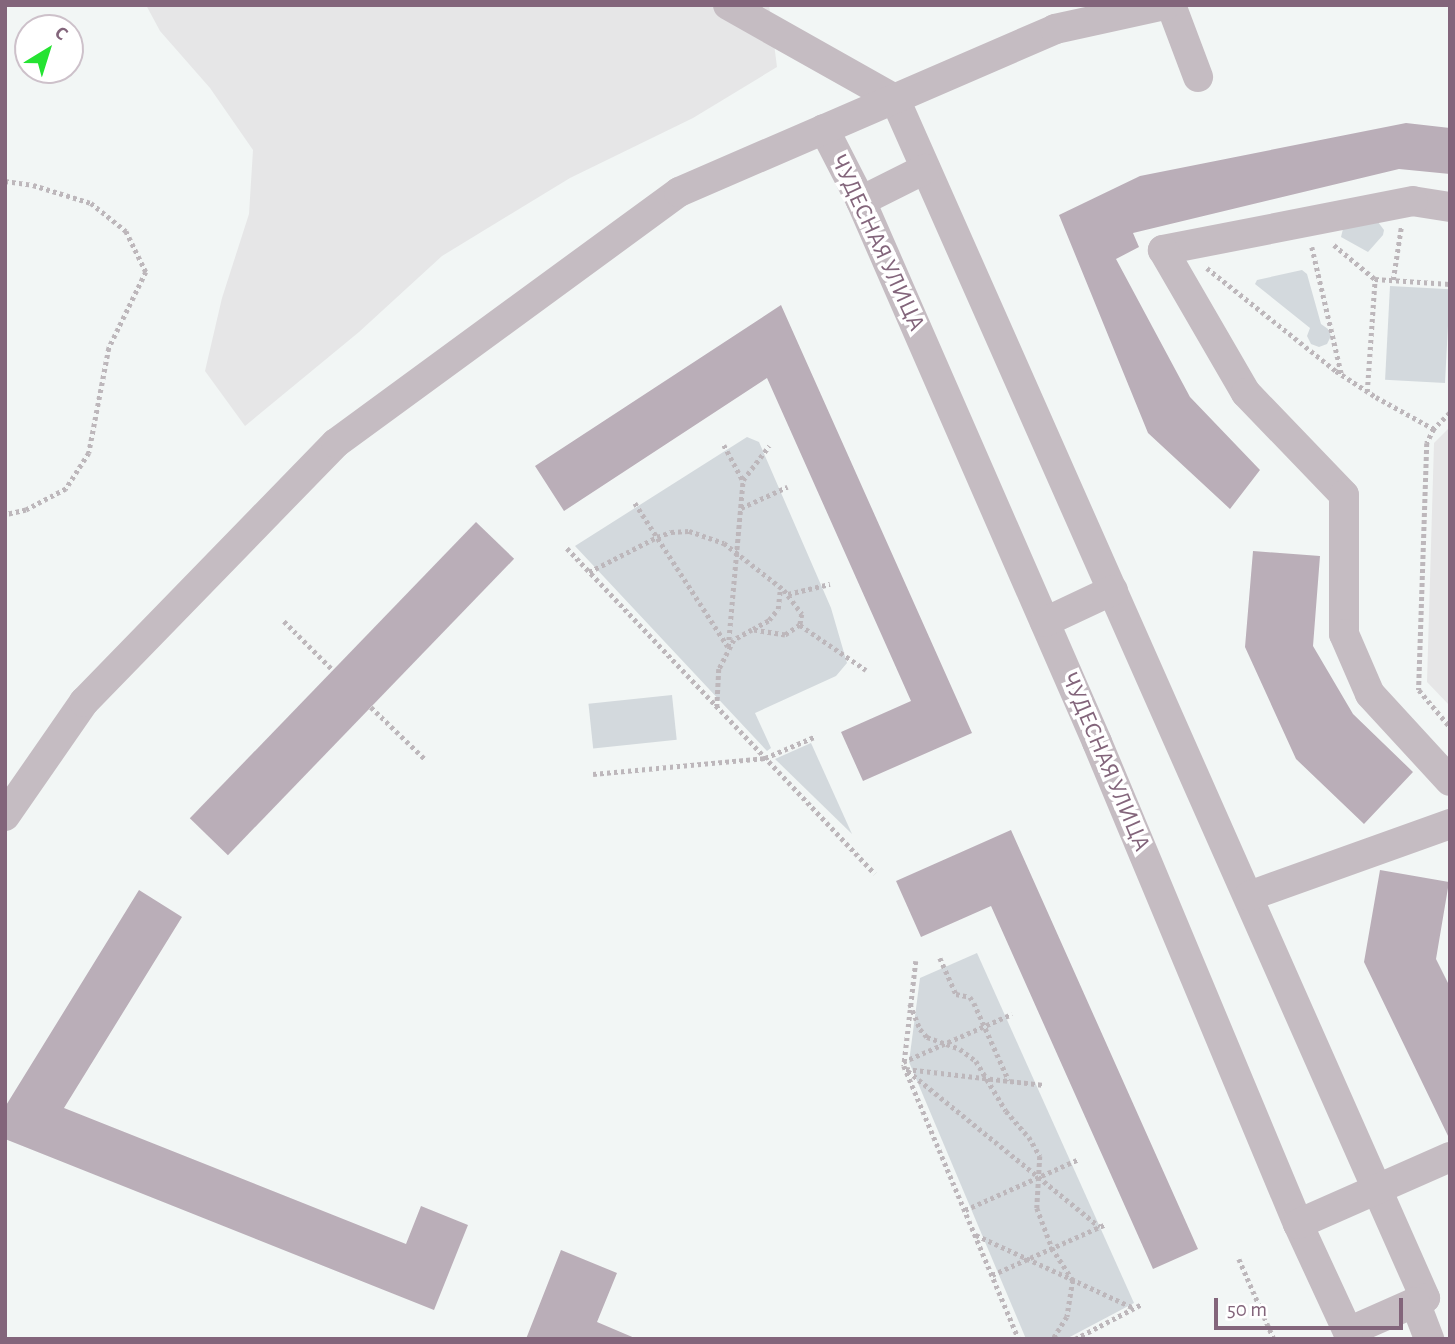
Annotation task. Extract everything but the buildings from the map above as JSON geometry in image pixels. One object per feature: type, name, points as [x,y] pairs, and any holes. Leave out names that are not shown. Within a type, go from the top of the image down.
[{"type":"street","points":[[729,5],[895,99],[1380,1189],[1425,1298],[1415,1302],[1429,1339]]},
{"type":"street","points":[[5,816],[85,702],[336,443],[679,192],[1055,29],[1165,5]]},
{"type":"street","points":[[1171,5],[1198,77]]},
{"type":"street","name":"ЧУДЕСНАЯ УЛИЦА","points":[[824,129],[861,201],[1045,622],[1298,1224],[1348,1332],[1415,1302]]},
{"type":"street","points":[[861,201],[925,169]]},
{"type":"street","points":[[1450,207],[1413,201],[1163,250],[1246,393],[1344,495],[1344,634],[1370,694],[1450,781]]},
{"type":"street","points":[[1045,622],[1113,590]]},
{"type":"street","points":[[1250,896],[1450,824]]},
{"type":"street","points":[[1298,1224],[1450,1157]]},
{"type":"path","points":[[5,181],[33,185],[91,203],[126,231],[146,272],[109,348],[89,453],[66,489],[26,510],[5,515]]},
{"type":"path","points":[[1393,281],[1404,203]]},
{"type":"path","points":[[1306,222],[1376,279],[1450,284]]},
{"type":"path","points":[[1306,222],[1342,376]]},
{"type":"path","points":[[1180,247],[1342,376],[1434,429]]},
{"type":"path","points":[[1367,392],[1376,279]]},
{"type":"path","points":[[1450,413],[1434,429],[1427,443],[1419,690],[1450,727]]},
{"type":"path","points":[[717,706],[719,669],[728,647],[743,480],[724,445]]},
{"type":"path","points":[[743,480],[769,446]]},
{"type":"path","points":[[741,508],[787,487]]},
{"type":"path","points":[[635,503],[728,647]]},
{"type":"path","points":[[589,572],[657,537],[671,532],[697,532],[737,551],[788,594],[802,614],[800,625],[785,635],[752,630]]},
{"type":"path","points":[[567,548],[875,874]]},
{"type":"path","points":[[728,647],[742,633],[769,620],[778,609],[781,591],[777,584]]},
{"type":"path","points":[[788,594],[830,584]]},
{"type":"path","points":[[284,621],[333,670]]},
{"type":"path","points":[[800,625],[866,670]]},
{"type":"path","points":[[371,707],[424,758]]},
{"type":"path","points":[[593,774],[765,758],[814,737]]},
{"type":"path","points":[[940,958],[957,994],[971,999],[1009,1081]]},
{"type":"path","points":[[915,961],[903,1062],[1019,1339]]},
{"type":"path","points":[[910,1004],[923,1034],[971,1056],[1006,1111],[1035,1147],[1040,1161],[1037,1208],[1052,1248],[1073,1280],[1067,1317],[1053,1339]]},
{"type":"path","points":[[903,1062],[1012,1014]]},
{"type":"path","points":[[905,1069],[1044,1085]]},
{"type":"path","points":[[905,1069],[1100,1227]]},
{"type":"path","points":[[965,1210],[1077,1160]]},
{"type":"path","points":[[992,1275],[1106,1224]]},
{"type":"path","points":[[975,1235],[1134,1308]]},
{"type":"path","points":[[1239,1259],[1274,1339]]},
{"type":"path","points":[[1075,1339],[1142,1304]]},
{"type":"shaded area","points":[[146,5],[769,5],[777,67],[693,118],[570,178],[442,256],[359,332],[245,426],[205,371],[222,298],[249,214],[253,150],[210,88],[160,31]]},
{"type":"shaded area","points":[[1378,222],[1384,230],[1383,235],[1368,252],[1341,237],[1343,229]]},
{"type":"shaded area","points":[[1302,270],[1307,274],[1321,324],[1328,329],[1331,336],[1327,344],[1319,347],[1311,344],[1307,336],[1310,328],[1255,284],[1257,280]]},
{"type":"shaded area","points":[[1390,286],[1450,289],[1445,383],[1385,380]]},
{"type":"shaded area","points":[[1450,427],[1450,706],[1427,682],[1434,443]]},
{"type":"shaded area","points":[[747,437],[759,442],[831,608],[847,663],[836,676],[755,713],[771,748],[767,751],[575,546]]},
{"type":"shaded area","points":[[672,695],[677,740],[593,749],[588,704]]},
{"type":"shaded area","points":[[811,743],[852,834],[775,759]]},
{"type":"shaded area","points":[[977,953],[1134,1303],[1066,1339],[1026,1339],[909,1062],[920,978]]}]
